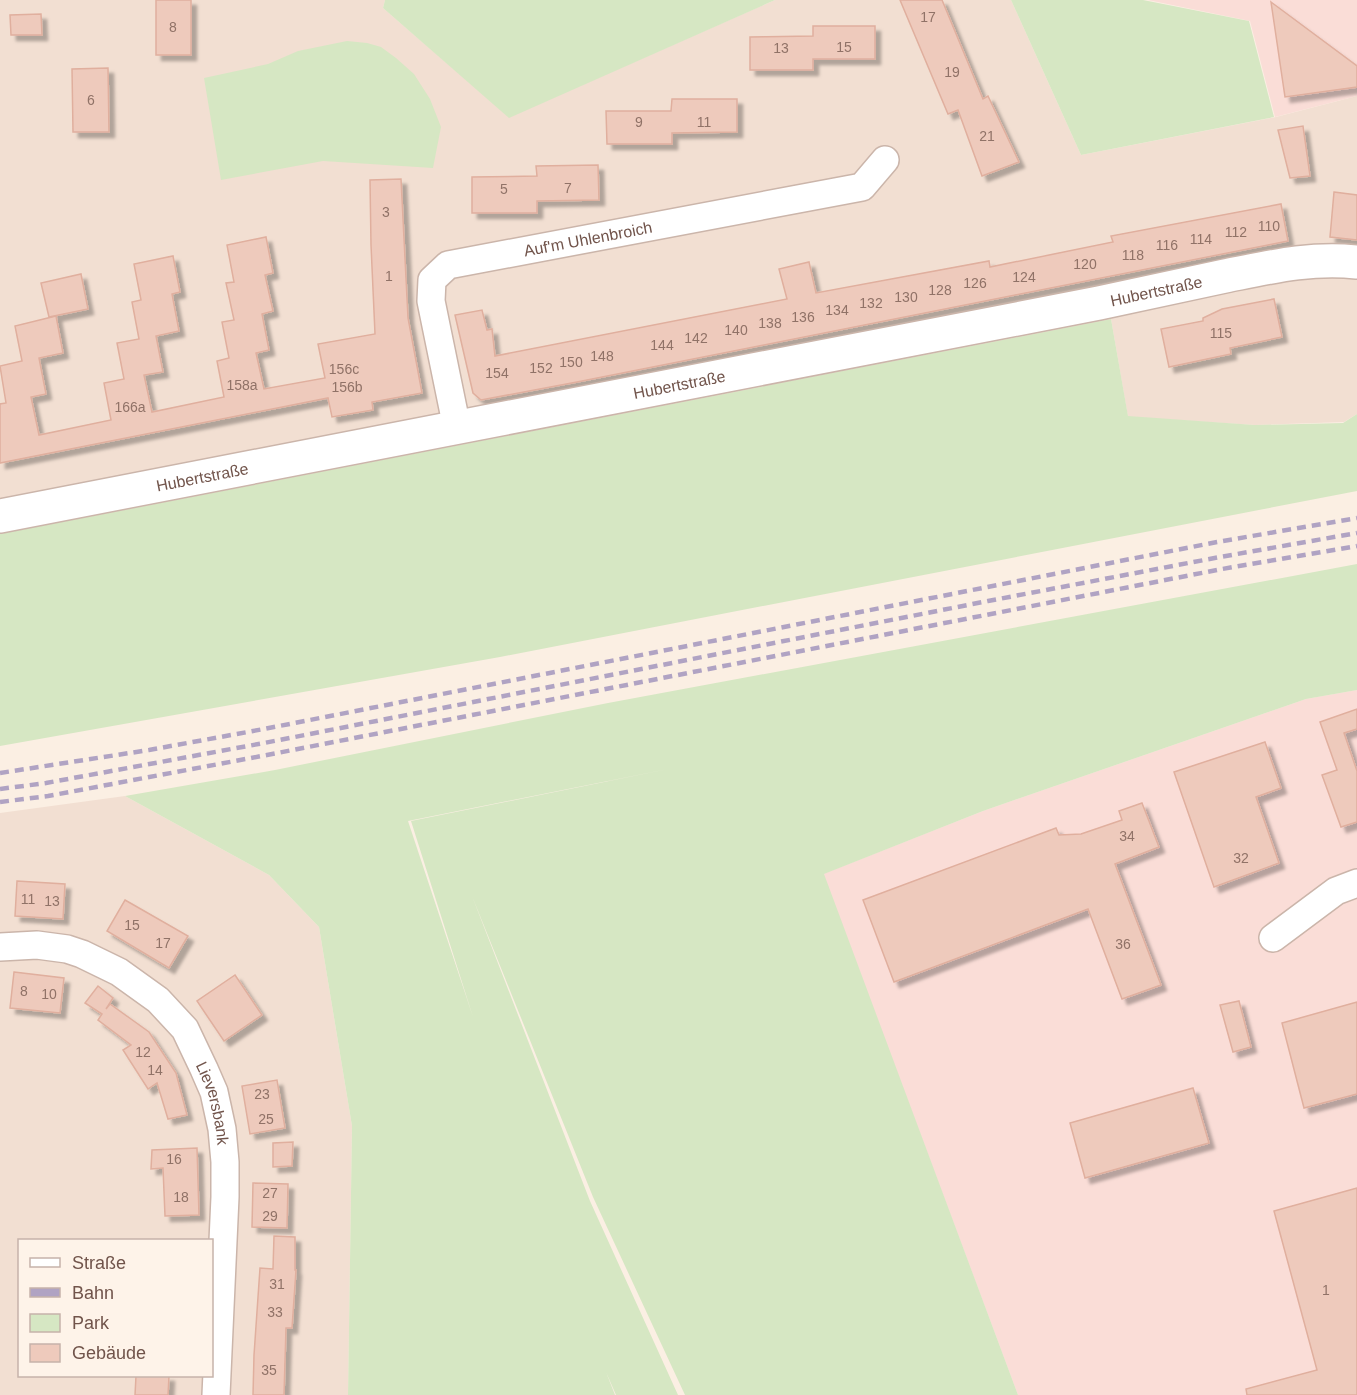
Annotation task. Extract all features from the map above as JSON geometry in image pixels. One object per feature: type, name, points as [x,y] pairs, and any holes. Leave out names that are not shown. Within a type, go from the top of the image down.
[{"type":"street","name":"Auf'm Uhlenbroich","points":[[457,428],[431,302],[432,280],[447,265],[862,187],[885,160]]},
{"type":"street","name":"Hubertstraße","points":[[0,516],[1099,303],[1287,264],[1319,260],[1357,262]]},
{"type":"street","points":[[1273,938],[1336,891],[1357,883]]},
{"type":"street","name":"Lieversbank","points":[[0,947],[37,945],[67,949],[82,954],[119,972],[158,1000],[185,1029],[214,1092],[222,1129],[225,1162],[216,1395]]},
{"type":"shaded area","points":[[0,0],[385,0],[383,8],[509,117],[775,0],[1011,0],[1081,155],[1276,117],[1357,96],[1357,414],[1344,422],[1255,425],[1128,417],[1111,319],[0,534]]},
{"type":"shaded area","points":[[1148,0],[1357,0],[1357,96],[1275,117],[1250,21]]},
{"type":"shaded area","points":[[1357,690],[1357,1395],[1018,1395],[823,874],[983,811],[1306,699]]},
{"type":"shaded area","points":[[125,796],[269,875],[319,927],[352,1126],[348,1395],[0,1395],[0,813]]},
{"type":"green space","points":[[385,0],[775,0],[509,118],[383,8]]},
{"type":"green space","points":[[1011,0],[1143,0],[1249,21],[1274,117],[1081,155]]},
{"type":"green space","points":[[347,41],[381,47],[414,74],[430,99],[441,127],[433,168],[323,161],[221,180],[204,78],[268,64],[298,51]]},
{"type":"green space","points":[[1111,319],[1128,416],[1255,425],[1343,423],[1357,414],[1357,491],[500,657],[0,746],[0,534]]},
{"type":"green space","points":[[1357,564],[1357,690],[1306,699],[983,811],[824,874],[1018,1395],[685,1395],[593,1197],[472,896],[590,1201],[678,1395],[616,1395],[606,1372],[615,1395],[348,1395],[352,1126],[319,927],[269,875],[125,796],[275,770],[608,703]],"holes":[[[673,768],[411,821],[473,1017],[408,821]]]},
{"type":"building","points":[[156,0],[191,0],[191,55],[156,55]]},
{"type":"building","points":[[900,0],[942,0],[983,99],[988,96],[1019,162],[982,176],[958,110],[948,114]]},
{"type":"building","points":[[1271,2],[1357,66],[1357,87],[1285,97]]},
{"type":"building","points":[[41,14],[42,35],[11,35],[10,15]]},
{"type":"building","points":[[813,26],[875,26],[875,59],[813,59],[813,70],[750,70],[750,37],[813,36]]},
{"type":"building","points":[[108,68],[109,132],[73,132],[72,69]]},
{"type":"building","points":[[672,99],[737,99],[737,132],[672,133],[672,144],[607,144],[606,111],[671,111]]},
{"type":"building","points":[[1303,126],[1310,176],[1290,178],[1278,130]]},
{"type":"building","points":[[598,165],[599,200],[537,201],[537,213],[472,213],[472,177],[537,176],[536,166]]},
{"type":"building","points":[[401,179],[408,318],[422,393],[372,402],[373,410],[332,417],[328,398],[0,463],[0,404],[6,403],[0,366],[22,361],[15,326],[56,316],[63,353],[39,358],[46,394],[31,397],[39,435],[111,420],[104,383],[124,379],[117,343],[139,339],[132,302],[141,300],[134,264],[173,256],[180,292],[172,294],[179,331],[156,336],[163,372],[144,375],[152,412],[224,397],[217,361],[229,358],[222,322],[234,320],[226,283],[234,282],[227,245],[266,237],[273,273],[265,275],[273,311],[262,314],[269,350],[256,353],[264,389],[325,378],[318,344],[375,334],[370,180]]},
{"type":"building","points":[[1334,192],[1357,195],[1357,240],[1330,237]]},
{"type":"building","points":[[1281,204],[1288,241],[481,400],[473,393],[455,315],[482,310],[487,330],[492,329],[495,356],[787,299],[779,269],[809,262],[816,293],[989,261],[990,267],[1113,242],[1111,236]]},
{"type":"building","points":[[81,274],[88,309],[49,317],[41,283]]},
{"type":"building","points":[[1274,299],[1282,337],[1230,348],[1231,354],[1169,367],[1161,329],[1203,321],[1203,318],[1222,309]]},
{"type":"building","points":[[1357,709],[1357,729],[1344,733],[1357,771],[1357,822],[1341,827],[1322,775],[1337,770],[1320,722]]},
{"type":"building","points":[[1265,742],[1281,788],[1256,797],[1279,863],[1214,887],[1174,772]]},
{"type":"building","points":[[1142,803],[1159,847],[1115,864],[1161,985],[1122,999],[1088,909],[894,982],[863,900],[1056,828],[1059,835],[1081,834],[1122,820],[1119,811]]},
{"type":"building","points":[[17,881],[65,884],[63,919],[15,916]]},
{"type":"building","points":[[125,900],[188,936],[169,968],[107,931]]},
{"type":"building","points":[[14,972],[64,978],[60,1013],[10,1008]]},
{"type":"building","points":[[235,975],[262,1015],[224,1041],[197,1001]]},
{"type":"building","points":[[98,986],[113,998],[106,1009],[110,1004],[149,1032],[176,1073],[187,1115],[168,1119],[157,1083],[148,1089],[123,1050],[131,1045],[98,1020],[102,1014],[85,1003]]},
{"type":"building","points":[[1239,1001],[1251,1047],[1233,1052],[1220,1005]]},
{"type":"building","points":[[1357,1002],[1357,1094],[1304,1108],[1282,1023]]},
{"type":"building","points":[[277,1080],[285,1128],[250,1134],[242,1086]]},
{"type":"building","points":[[1193,1088],[1209,1143],[1085,1178],[1070,1123]]},
{"type":"building","points":[[293,1142],[292,1166],[273,1167],[273,1143]]},
{"type":"building","points":[[197,1148],[199,1215],[165,1216],[163,1168],[151,1169],[152,1150]]},
{"type":"building","points":[[253,1183],[288,1184],[287,1228],[252,1227]]},
{"type":"building","points":[[1357,1188],[1357,1395],[1247,1395],[1246,1389],[1317,1370],[1274,1211]]},
{"type":"building","points":[[274,1236],[295,1237],[296,1270],[292,1328],[286,1328],[284,1395],[253,1395],[260,1268],[273,1269]]},
{"type":"building","points":[[136,1377],[169,1377],[168,1395],[135,1395]]},
{"type":"railway","points":[[0,773],[149,750],[264,729],[1217,542],[1357,518]]},
{"type":"railway","points":[[0,789],[46,783],[264,743],[988,601],[1357,533]]},
{"type":"railway","points":[[0,802],[48,796],[267,755],[1222,569],[1357,546]]}]
